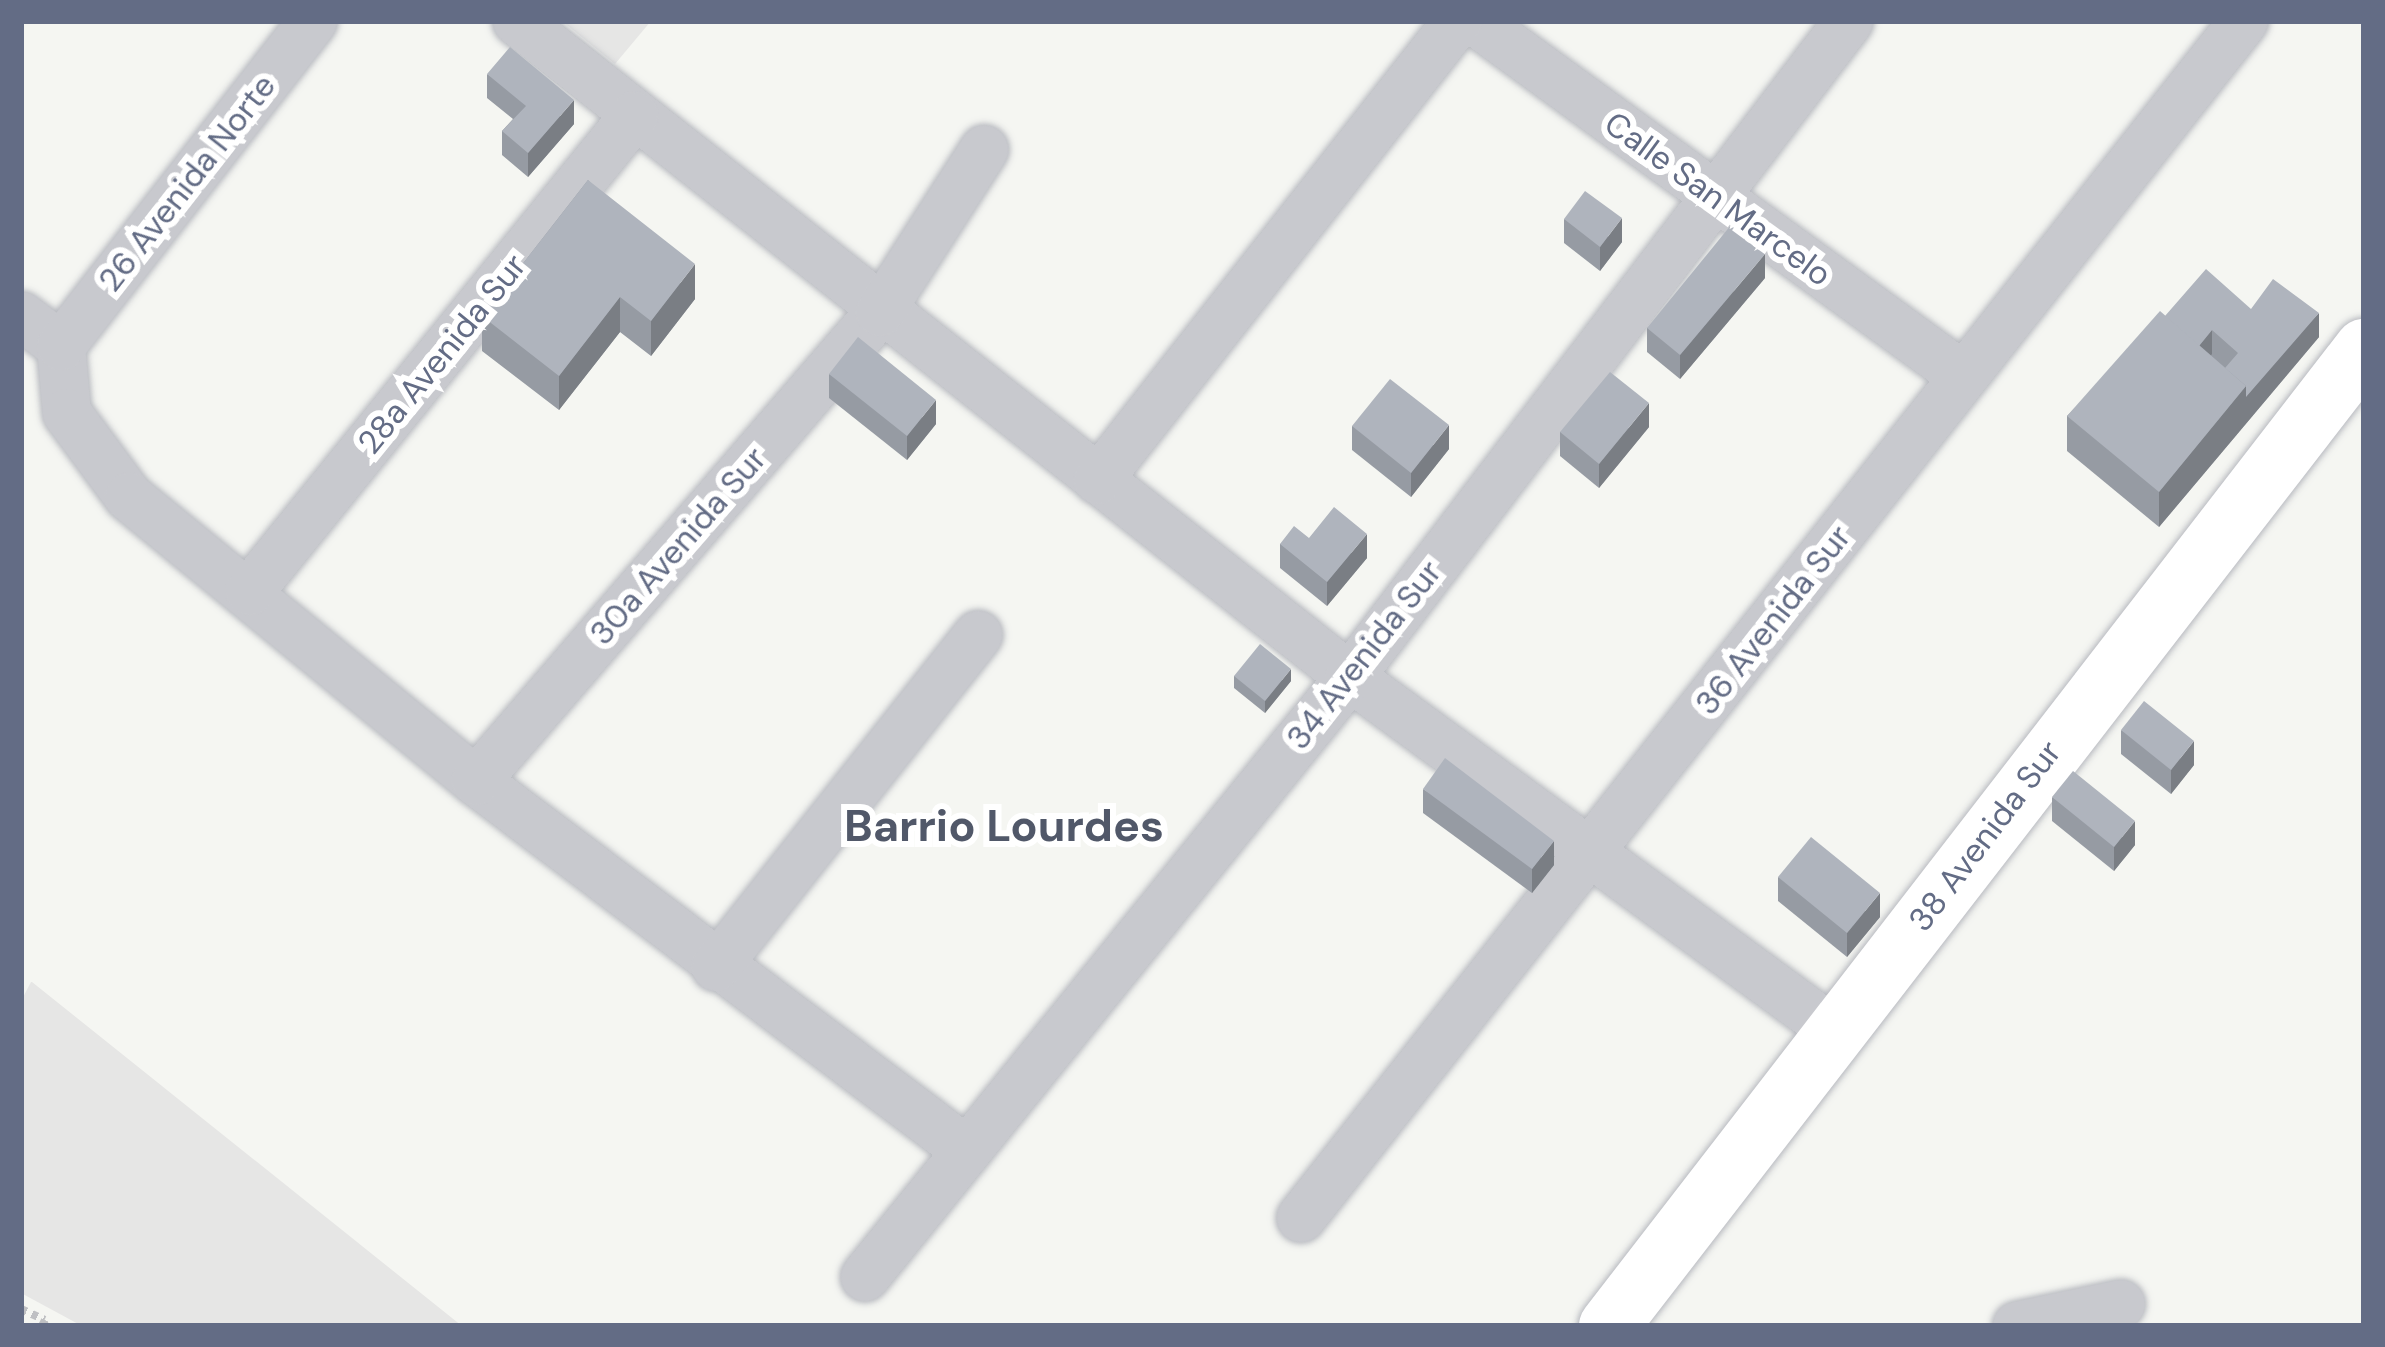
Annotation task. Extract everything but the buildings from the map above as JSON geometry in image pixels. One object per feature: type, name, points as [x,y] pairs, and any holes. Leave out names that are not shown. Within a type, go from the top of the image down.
[{"type":"main road","name":"38 Avenida Sur","points":[[1609,1326],[2364,349]]},
{"type":"street","name":"26 Avenida Norte","points":[[61,346],[313,21]]},
{"type":"street","points":[[1098,480],[1458,21]]},
{"type":"street","name":"Calle San Marcelo","points":[[1475,21],[1963,376]]},
{"type":"street","name":"34 Avenida Sur","points":[[865,1277],[1350,677],[1712,195],[1849,21]]},
{"type":"street","name":"36 Avenida Sur","points":[[1301,1218],[2243,21]]},
{"type":"street","points":[[526,24],[880,312],[1350,677],[1836,1032]]},
{"type":"street","name":"28a Avenida Sur","points":[[250,592],[634,116]]},
{"type":"street","name":"30a Avenida Sur","points":[[476,781],[880,312],[984,150]]},
{"type":"street","points":[[21,316],[61,346],[67,413],[118,488],[476,781],[716,967],[966,1150]]},
{"type":"street","points":[[716,967],[978,635]]},
{"type":"street","points":[[2017,1326],[2121,1304]]},
{"type":"path","points":[[21,1309],[44,1323]]},
{"type":"shaded area","points":[[562,21],[651,21],[615,64]]},
{"type":"shaded area","points":[[31,982],[462,1326],[82,1326],[21,1293],[21,1001]]},
{"type":"district","name":"Barrio Lourdes","points":[[1004,826]]}]
